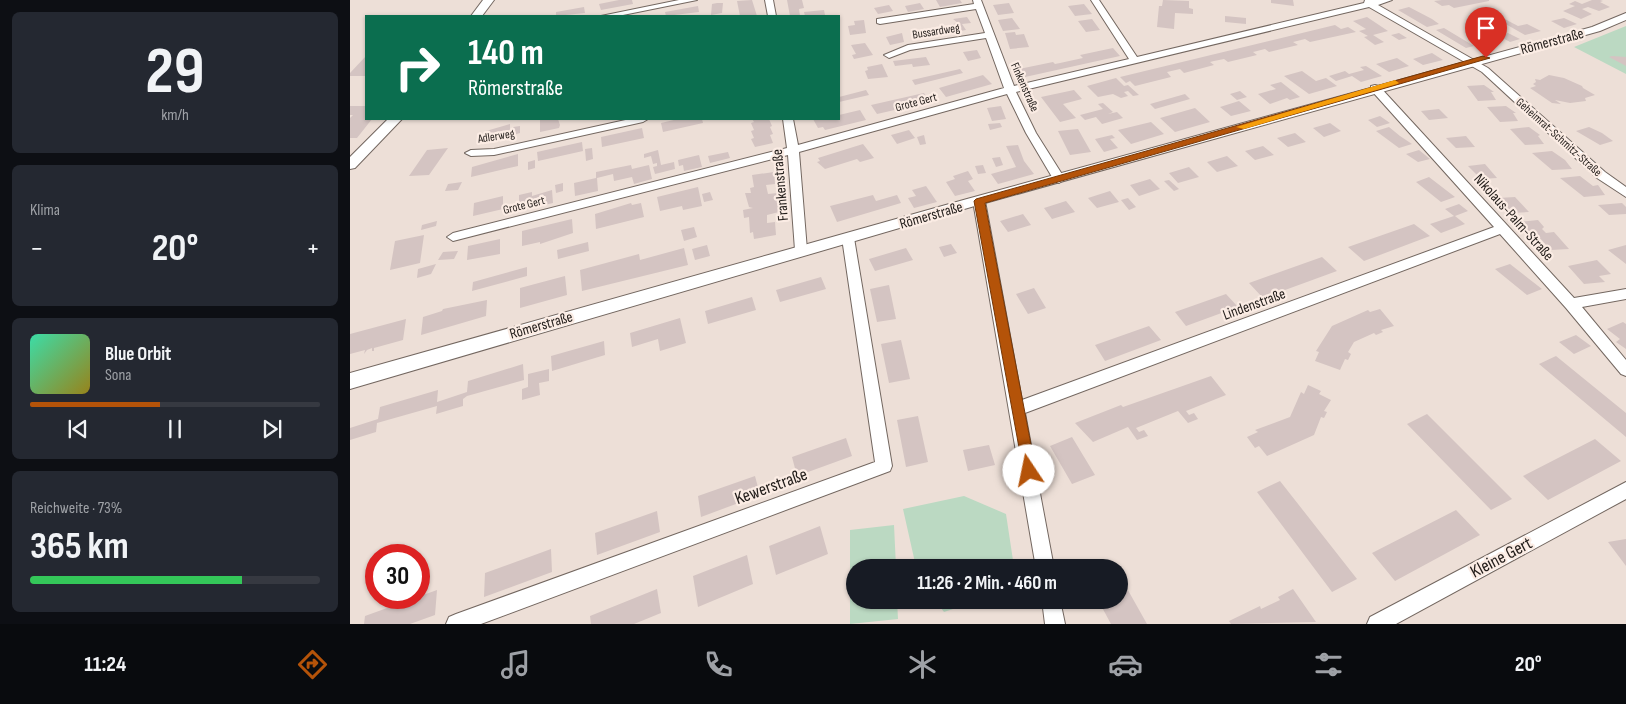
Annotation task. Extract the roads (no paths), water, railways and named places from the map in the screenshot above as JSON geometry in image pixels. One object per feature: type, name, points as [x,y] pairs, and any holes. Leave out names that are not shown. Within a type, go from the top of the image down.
[{"type":"street","points":[[477,15],[489,0]]},
{"type":"street","points":[[610,15],[693,0]]},
{"type":"street","points":[[769,0],[772,15]]},
{"type":"street","points":[[1095,0],[1134,60]]},
{"type":"street","name":"Grote Gert","points":[[452,237],[793,150],[1010,90],[1368,2],[1388,0]]},
{"type":"street","name":"Geheimrat-Schmitz-Straße","points":[[1368,2],[1485,70],[1601,175],[1626,193]]},
{"type":"street","points":[[880,21],[978,3]]},
{"type":"street","name":"Finkenstraße","points":[[978,3],[1010,90],[1031,133],[1059,179]]},
{"type":"street","name":"Römerstraße","points":[[350,381],[800,250],[1059,179],[1375,88],[1596,29],[1626,16]]},
{"type":"street","name":"Bussardweg","points":[[889,54],[908,48],[989,34]]},
{"type":"street","name":"Nikolaus-Palm-Straße","points":[[1375,88],[1570,304],[1626,370]]},
{"type":"street","points":[[350,165],[394,120]]},
{"type":"street","name":"Adlerweg","points":[[471,153],[494,152],[639,120]]},
{"type":"street","name":"Frankenstraße","points":[[788,120],[793,150],[800,250]]},
{"type":"street","points":[[979,201],[1043,559]]},
{"type":"street","name":"Lindenstraße","points":[[1017,409],[1502,229]]},
{"type":"street","name":"Kewerstraße","points":[[456,624],[884,466],[848,238]]},
{"type":"street","points":[[1570,304],[1626,294]]},
{"type":"street","name":"Kleine Gert","points":[[1377,624],[1626,490]]},
{"type":"street","points":[[1052,609],[1055,624]]}]
